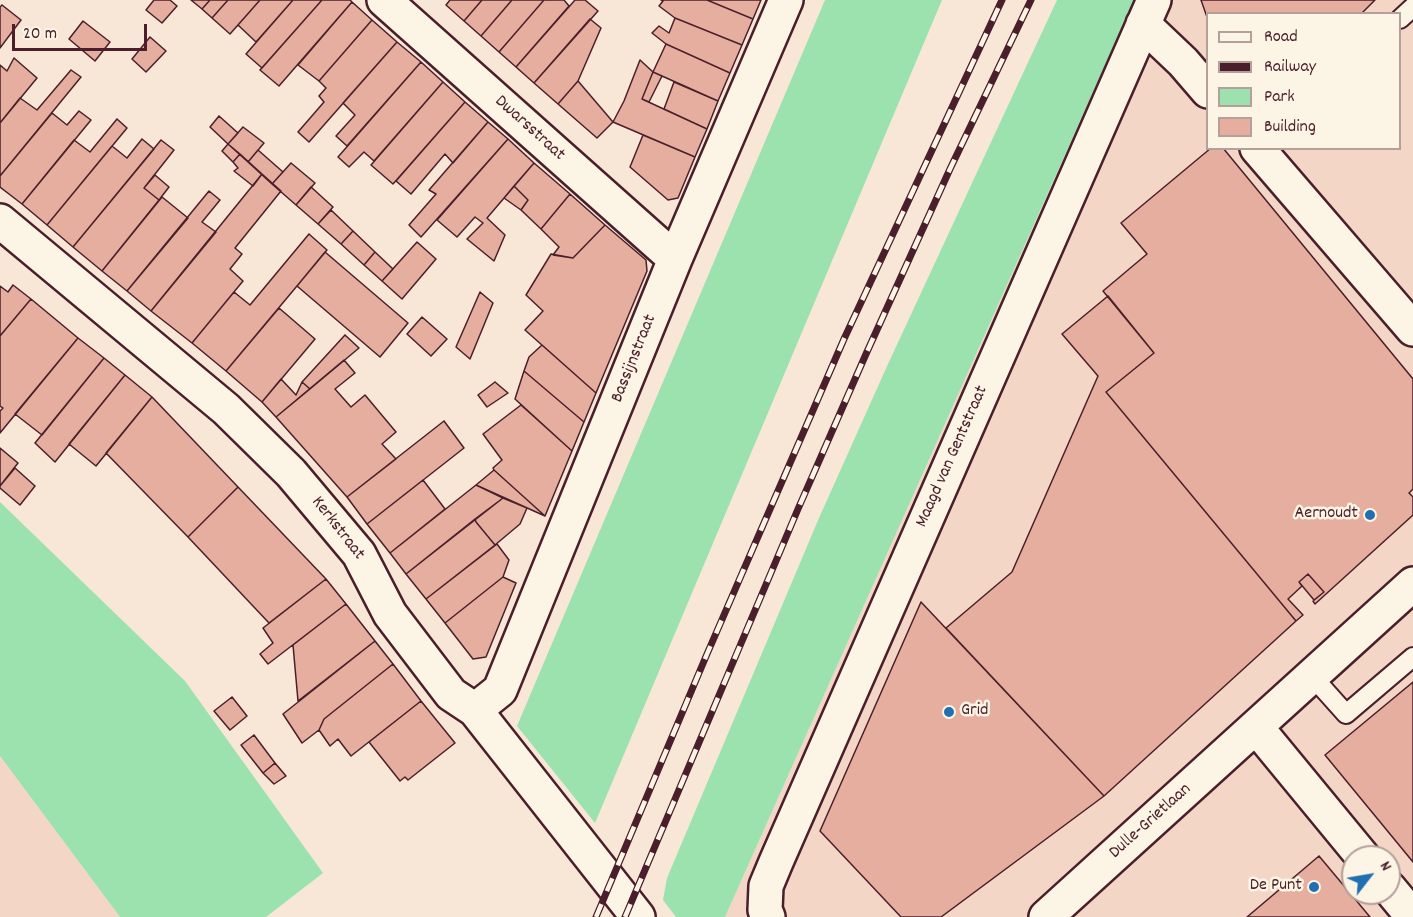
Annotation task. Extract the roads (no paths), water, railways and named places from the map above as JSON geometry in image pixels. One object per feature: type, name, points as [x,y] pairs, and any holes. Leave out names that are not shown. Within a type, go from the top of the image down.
[{"type":"street","name":"Dwarsstraat","points":[[384,0],[675,259]]},
{"type":"street","name":"Bassijnstraat","points":[[476,710],[501,690],[675,259],[786,0]]},
{"type":"street","points":[[1149,12],[1183,62],[1206,89]]},
{"type":"street","name":"Maagd van Gentstraat","points":[[768,917],[765,910],[766,886],[776,862],[1149,12]]},
{"type":"street","points":[[1259,150],[1413,328]]},
{"type":"street","name":"Kerkstraat","points":[[0,221],[226,409],[291,473],[359,554],[390,614],[451,694],[476,710],[638,917]]},
{"type":"street","name":"Dulle-Grietlaan","points":[[1046,917],[1413,584]]},
{"type":"street","points":[[1256,727],[1353,845]]},
{"type":"street","points":[[1401,902],[1413,917]]},
{"type":"lane","points":[[1401,18],[1413,7]]},
{"type":"lane","points":[[1312,676],[1346,714],[1413,657]]},
{"type":"railway","points":[[596,917],[844,339],[1002,0]]},
{"type":"railway","points":[[625,917],[866,354],[950,169],[1031,0]]},
{"type":"place","name":"Aernoudt","points":[[1370,515]]},
{"type":"place","name":"Grid","points":[[949,712]]},
{"type":"place","name":"De Punt","points":[[1314,887]]}]
